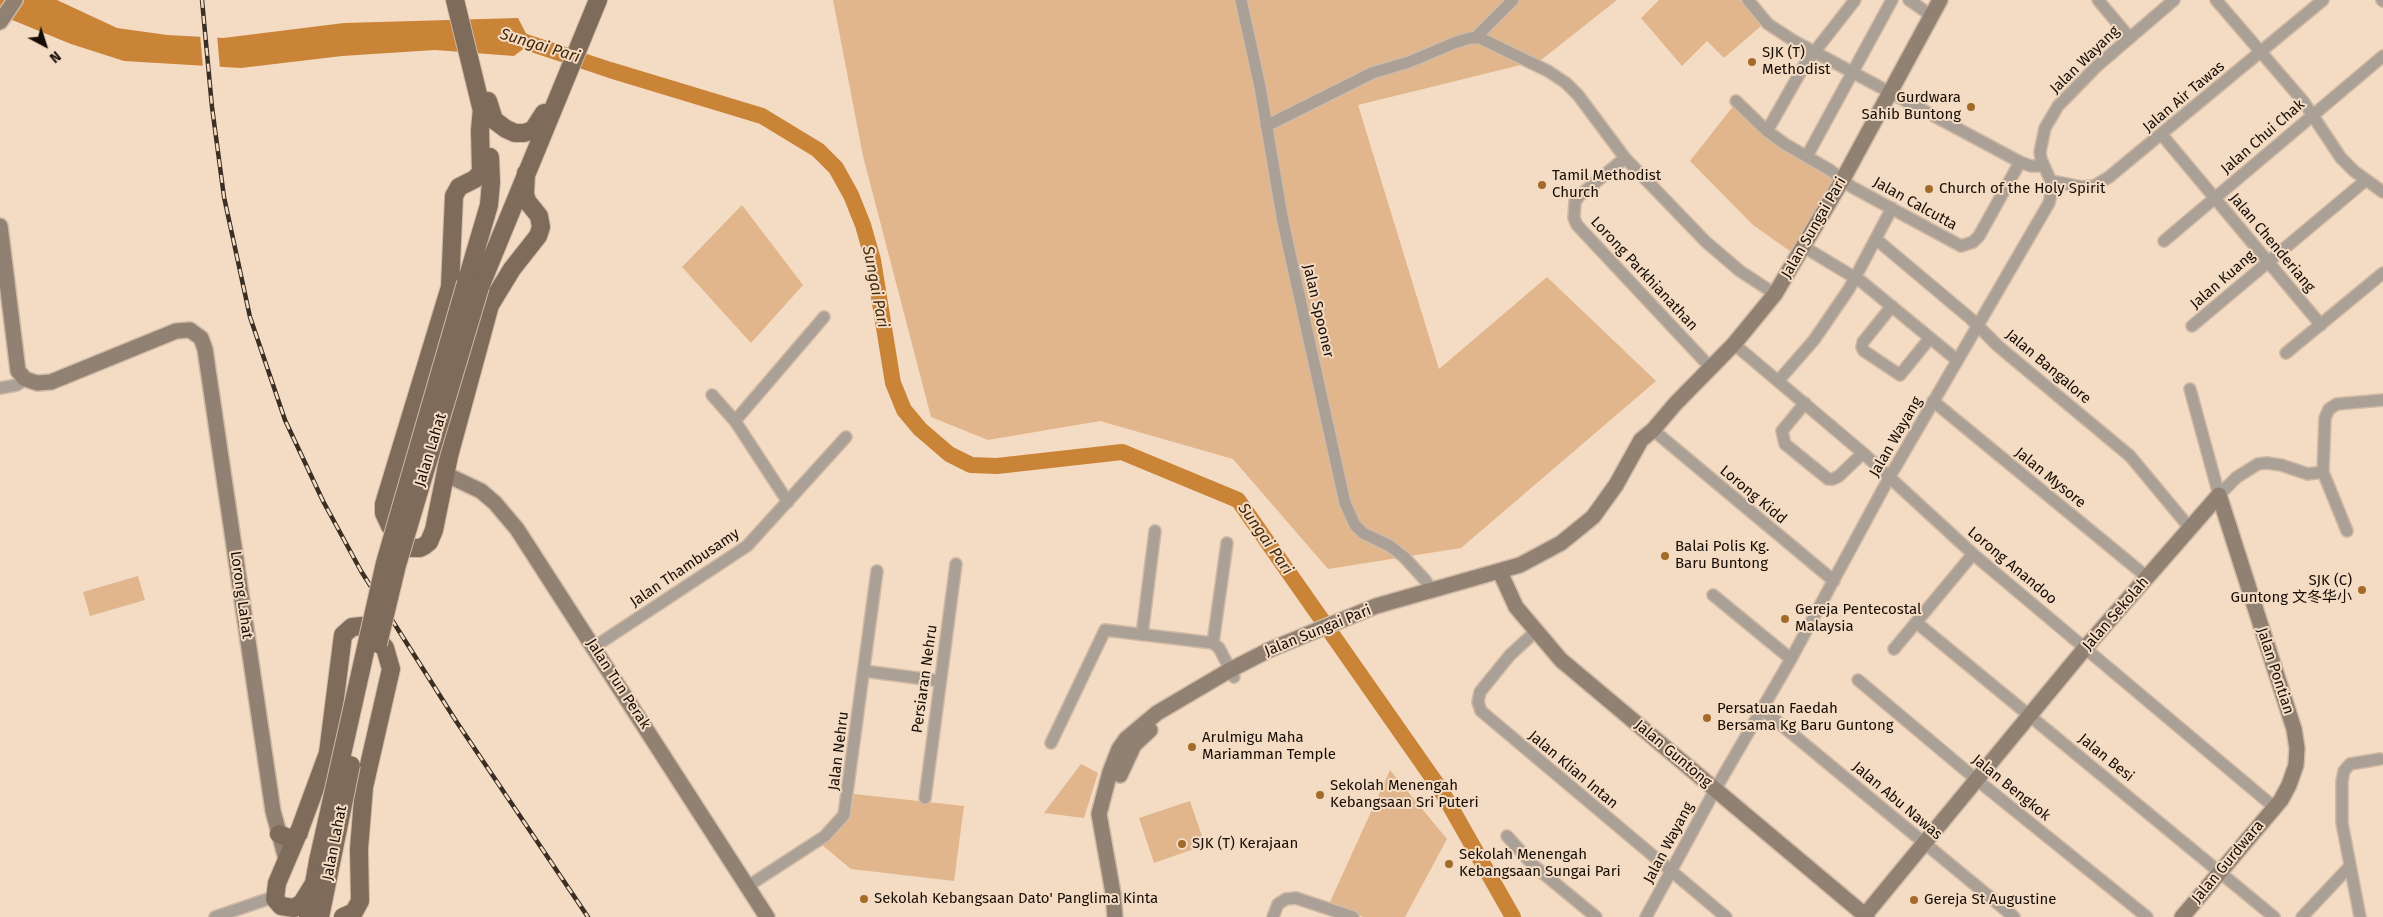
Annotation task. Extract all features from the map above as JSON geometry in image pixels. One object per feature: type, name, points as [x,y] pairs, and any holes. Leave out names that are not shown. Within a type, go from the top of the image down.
[{"type":"main road","name":"Jalan Lahat","points":[[308,917],[319,887],[385,563],[473,285],[508,216],[598,0]]},
{"type":"main road","points":[[455,2],[482,108],[488,141],[491,182],[473,285]]},
{"type":"main road","points":[[469,57],[486,93],[494,120],[506,129],[524,134],[533,130],[539,124],[575,54]]},
{"type":"main road","points":[[482,108],[480,130],[481,172],[475,179],[457,189],[454,196],[450,287],[384,504],[386,518],[405,546],[420,548],[431,537],[445,474],[490,305],[512,269],[538,236],[541,227],[539,216],[526,198],[526,173]]},
{"type":"main road","points":[[453,219],[461,200],[471,192],[481,196],[486,214]]},
{"type":"main road","points":[[508,216],[519,210],[526,210],[541,227]]},
{"type":"main road","points":[[357,625],[367,628],[381,641],[388,655],[391,670],[364,787],[360,841],[360,901],[354,912],[343,917],[337,916],[329,908],[319,887],[299,906],[290,909],[281,906],[275,894],[286,859],[298,833],[328,753],[341,642],[347,630],[357,625]]},
{"type":"main road","points":[[279,834],[291,838],[298,833]]},
{"type":"main road","points":[[358,917],[365,904],[360,841]]},
{"type":"main road","points":[[286,859],[279,866],[271,880],[268,899],[276,910],[290,917]]},
{"type":"main road","name":"Jalan Lahat","points":[[319,887],[320,917]]},
{"type":"street","points":[[0,22],[15,0]]},
{"type":"street","name":"Jalan Spooner","points":[[1241,0],[1260,87],[1282,222],[1349,516],[1363,533],[1390,546],[1404,557],[1425,580],[1432,591]]},
{"type":"street","points":[[1266,126],[1372,73],[1410,62],[1445,46],[1475,38],[1513,0]]},
{"type":"street","points":[[1748,0],[1778,32],[2020,162],[2031,166],[2044,166]]},
{"type":"street","points":[[1767,131],[1814,51],[1855,0]]},
{"type":"street","points":[[1807,156],[1892,0]]},
{"type":"street","points":[[1909,0],[1932,16]]},
{"type":"street","name":"Jalan Sungai Pari","points":[[1377,609],[1501,576],[1561,543],[1593,517],[1616,485],[1641,440],[1653,430],[1710,367],[1734,344],[1776,294],[1842,179],[1940,0]]},
{"type":"street","points":[[2098,0],[2130,38]]},
{"type":"street","name":"Jalan Wayang","points":[[1646,917],[1791,659],[1889,478],[2049,203],[2052,194],[2052,181],[2041,159],[2042,143],[2046,128],[2058,106],[2097,66],[2174,0]]},
{"type":"street","points":[[2216,0],[2289,84],[2312,114],[2341,158],[2383,192]]},
{"type":"street","name":"Jalan Air Tawas","points":[[2052,181],[2082,187],[2094,186],[2122,168],[2323,0]]},
{"type":"street","points":[[1475,38],[1548,70],[1566,83],[1578,95],[1625,158],[1721,256],[1776,294]]},
{"type":"street","name":"Jalan Chui Chak","points":[[2164,241],[2312,114],[2383,56]]},
{"type":"street","name":"Jalan Calcutta","points":[[1736,100],[1767,131],[1842,179],[1954,243],[1967,245],[1979,236],[2020,162]]},
{"type":"street","name":"Jalan Chenderiang","points":[[2162,135],[2321,325]]},
{"type":"street","name":"Lorong Parkhianathan","points":[[1625,158],[1579,196],[1575,202],[1574,218],[1577,225],[1710,367]]},
{"type":"street","name":"Jalan Kuang","points":[[2192,326],[2366,180]]},
{"type":"street","points":[[1779,380],[1814,340],[1856,278],[1892,208]]},
{"type":"street","points":[[0,226],[18,371],[25,379],[17,385],[0,388]]},
{"type":"street","name":"Jalan Bangalore","points":[[1877,240],[1978,325],[1998,346],[2130,456],[2189,527]]},
{"type":"street","points":[[1804,247],[1856,278],[1957,360]]},
{"type":"street","points":[[2286,353],[2383,273]]},
{"type":"street","points":[[1892,306],[1863,342],[1862,347],[1864,351],[1900,375],[1930,338]]},
{"type":"street","points":[[735,421],[824,317]]},
{"type":"street","name":"Lorong Lahat","points":[[25,379],[37,383],[52,382],[176,331],[190,330],[196,332],[205,349],[253,680],[279,834],[286,859]]},
{"type":"street","name":"Lorong Anandoo","points":[[1734,344],[1806,402],[1973,554],[2086,647],[2274,807]]},
{"type":"street","name":"Jalan Pontian","points":[[2190,389],[2219,495],[2294,729],[2297,748],[2296,765],[2289,785],[2274,807]]},
{"type":"street","points":[[712,395],[735,421],[788,502]]},
{"type":"street","points":[[2347,531],[2323,472],[2325,418],[2329,409],[2337,404],[2383,400]]},
{"type":"street","points":[[1806,402],[1782,431],[1786,444],[1828,479],[1839,476],[1863,453]]},
{"type":"street","name":"Jalan Mysore","points":[[1933,402],[2148,577]]},
{"type":"street","name":"Lorong Kidd","points":[[1653,430],[1834,581]]},
{"type":"street","name":"Jalan Thambusamy","points":[[594,647],[739,553],[846,438]]},
{"type":"street","name":"Jalan Sekolah","points":[[1865,916],[2086,647],[2189,527],[2237,477],[2258,464],[2267,463],[2281,465],[2308,474],[2323,472]]},
{"type":"street","name":"Jalan Tun Perak","points":[[445,474],[481,491],[507,516],[594,647],[767,917]]},
{"type":"street","points":[[1142,635],[1155,531]]},
{"type":"street","points":[[1227,543],[1213,642],[1232,674]]},
{"type":"street","points":[[1894,649],[1973,554]]},
{"type":"street","name":"Persiaran Nehru","points":[[924,798],[956,564]]},
{"type":"street","name":"Jalan Nehru","points":[[748,886],[812,846],[834,828],[844,815],[877,571]]},
{"type":"street","name":"Jalan Sungai Pari","points":[[1115,917],[1110,812],[1117,784],[1128,754],[1141,737],[1232,674],[1293,642],[1377,609],[1432,591],[1501,576]]},
{"type":"street","name":"Jalan Guntong","points":[[1501,576],[1516,607],[1535,632],[1561,660],[1865,916]]},
{"type":"street","points":[[1714,595],[1791,659]]},
{"type":"street","name":"Jalan Besi","points":[[1917,623],[2221,871],[2274,917]]},
{"type":"street","points":[[1051,743],[1105,630],[1213,642]]},
{"type":"street","name":"Jalan Klian Intan","points":[[1535,632],[1510,655],[1480,692],[1478,702],[1481,711],[1726,917]]},
{"type":"street","points":[[864,671],[940,681]]},
{"type":"street","name":"Jalan Bengkok","points":[[1858,680],[1977,780],[2147,917]]},
{"type":"street","name":"Jalan Abu Nawas","points":[[1762,709],[2014,917]]},
{"type":"street","points":[[2360,917],[2342,823],[2340,802],[2343,776],[2350,764],[2380,759]]},
{"type":"street","name":"Jalan Gurdwara","points":[[2182,917],[2274,807]]},
{"type":"street","points":[[1507,836],[1533,865],[1596,917]]},
{"type":"street","points":[[2302,917],[2350,866]]},
{"type":"street","name":"Jalan Sungai Pari","points":[[1113,868],[1124,895],[1125,917]]},
{"type":"street","points":[[1273,917],[1278,904],[1286,899],[1296,898],[1353,917]]},
{"type":"street","points":[[215,917],[268,899]]},
{"type":"shaded area","points":[[0,0],[57,0],[117,28],[167,35],[223,38],[344,23],[518,18],[531,43],[514,56],[435,50],[342,56],[241,68],[124,61],[71,44],[0,15]]},
{"type":"shaded area","points":[[833,0],[1617,0],[1541,60],[1358,105],[1439,369],[1547,277],[1656,381],[1461,548],[1328,569],[1233,459],[1100,421],[988,440],[931,417],[863,156]]},
{"type":"shaded area","points":[[1659,0],[1740,0],[1761,26],[1724,58],[1707,41],[1682,66],[1641,18]]},
{"type":"shaded area","points":[[1734,105],[1836,179],[1794,254],[1753,225],[1690,161]]},
{"type":"shaded area","points":[[742,205],[803,285],[751,343],[682,267]]},
{"type":"shaded area","points":[[138,576],[145,600],[90,616],[83,592]]},
{"type":"shaded area","points":[[1081,764],[1098,773],[1084,818],[1044,813]]},
{"type":"shaded area","points":[[1390,770],[1447,839],[1405,917],[1363,917],[1330,902]]},
{"type":"shaded area","points":[[854,794],[964,806],[954,881],[851,869],[822,845],[841,829],[851,814]]},
{"type":"shaded area","points":[[1190,801],[1205,845],[1154,863],[1139,818]]},
{"type":"pier","points":[[200,34],[217,35],[220,69],[203,68]]},
{"type":"waterway","name":"Sungai Pari","points":[[511,37],[610,70],[762,116],[818,150],[836,168],[851,195],[863,225],[873,260],[893,383],[904,410],[920,429],[949,454],[971,465],[997,466],[1122,452],[1238,500],[1441,790],[1513,917]]},
{"type":"railway","points":[[202,0],[212,107],[224,197],[250,317],[285,420],[323,501],[361,571],[456,721],[588,917]]},
{"type":"place","name":"SJK (T) Methodist","points":[[1752,62]]},
{"type":"place","name":"Gurdwara Sahib Buntong","points":[[1971,107]]},
{"type":"place","name":"Tamil Methodist Church","points":[[1542,185]]},
{"type":"place","name":"Church of the Holy Spirit","points":[[1929,189]]},
{"type":"place","name":"Balai Polis Kg. Baru Buntong","points":[[1665,556]]},
{"type":"place","name":"SJK (C) Guntong 文冬华小","points":[[2362,590]]},
{"type":"place","name":"Gereja Pentecostal Malaysia","points":[[1785,619]]},
{"type":"place","name":"Persatuan Faedah Bersama Kg Baru Guntong","points":[[1707,718]]},
{"type":"place","name":"Arulmigu Maha Mariamman Temple","points":[[1192,747]]},
{"type":"place","name":"Sekolah Menengah Kebangsaan Sri Puteri","points":[[1320,795]]},
{"type":"place","name":"SJK (T) Kerajaan","points":[[1182,844]]},
{"type":"place","name":"Sekolah Menengah Kebangsaan Sungai Pari","points":[[1449,864]]},
{"type":"place","name":"Sekolah Kebangsaan Dato' Panglima Kinta","points":[[864,899]]},
{"type":"place","name":"Gereja St Augustine","points":[[1914,900]]}]
